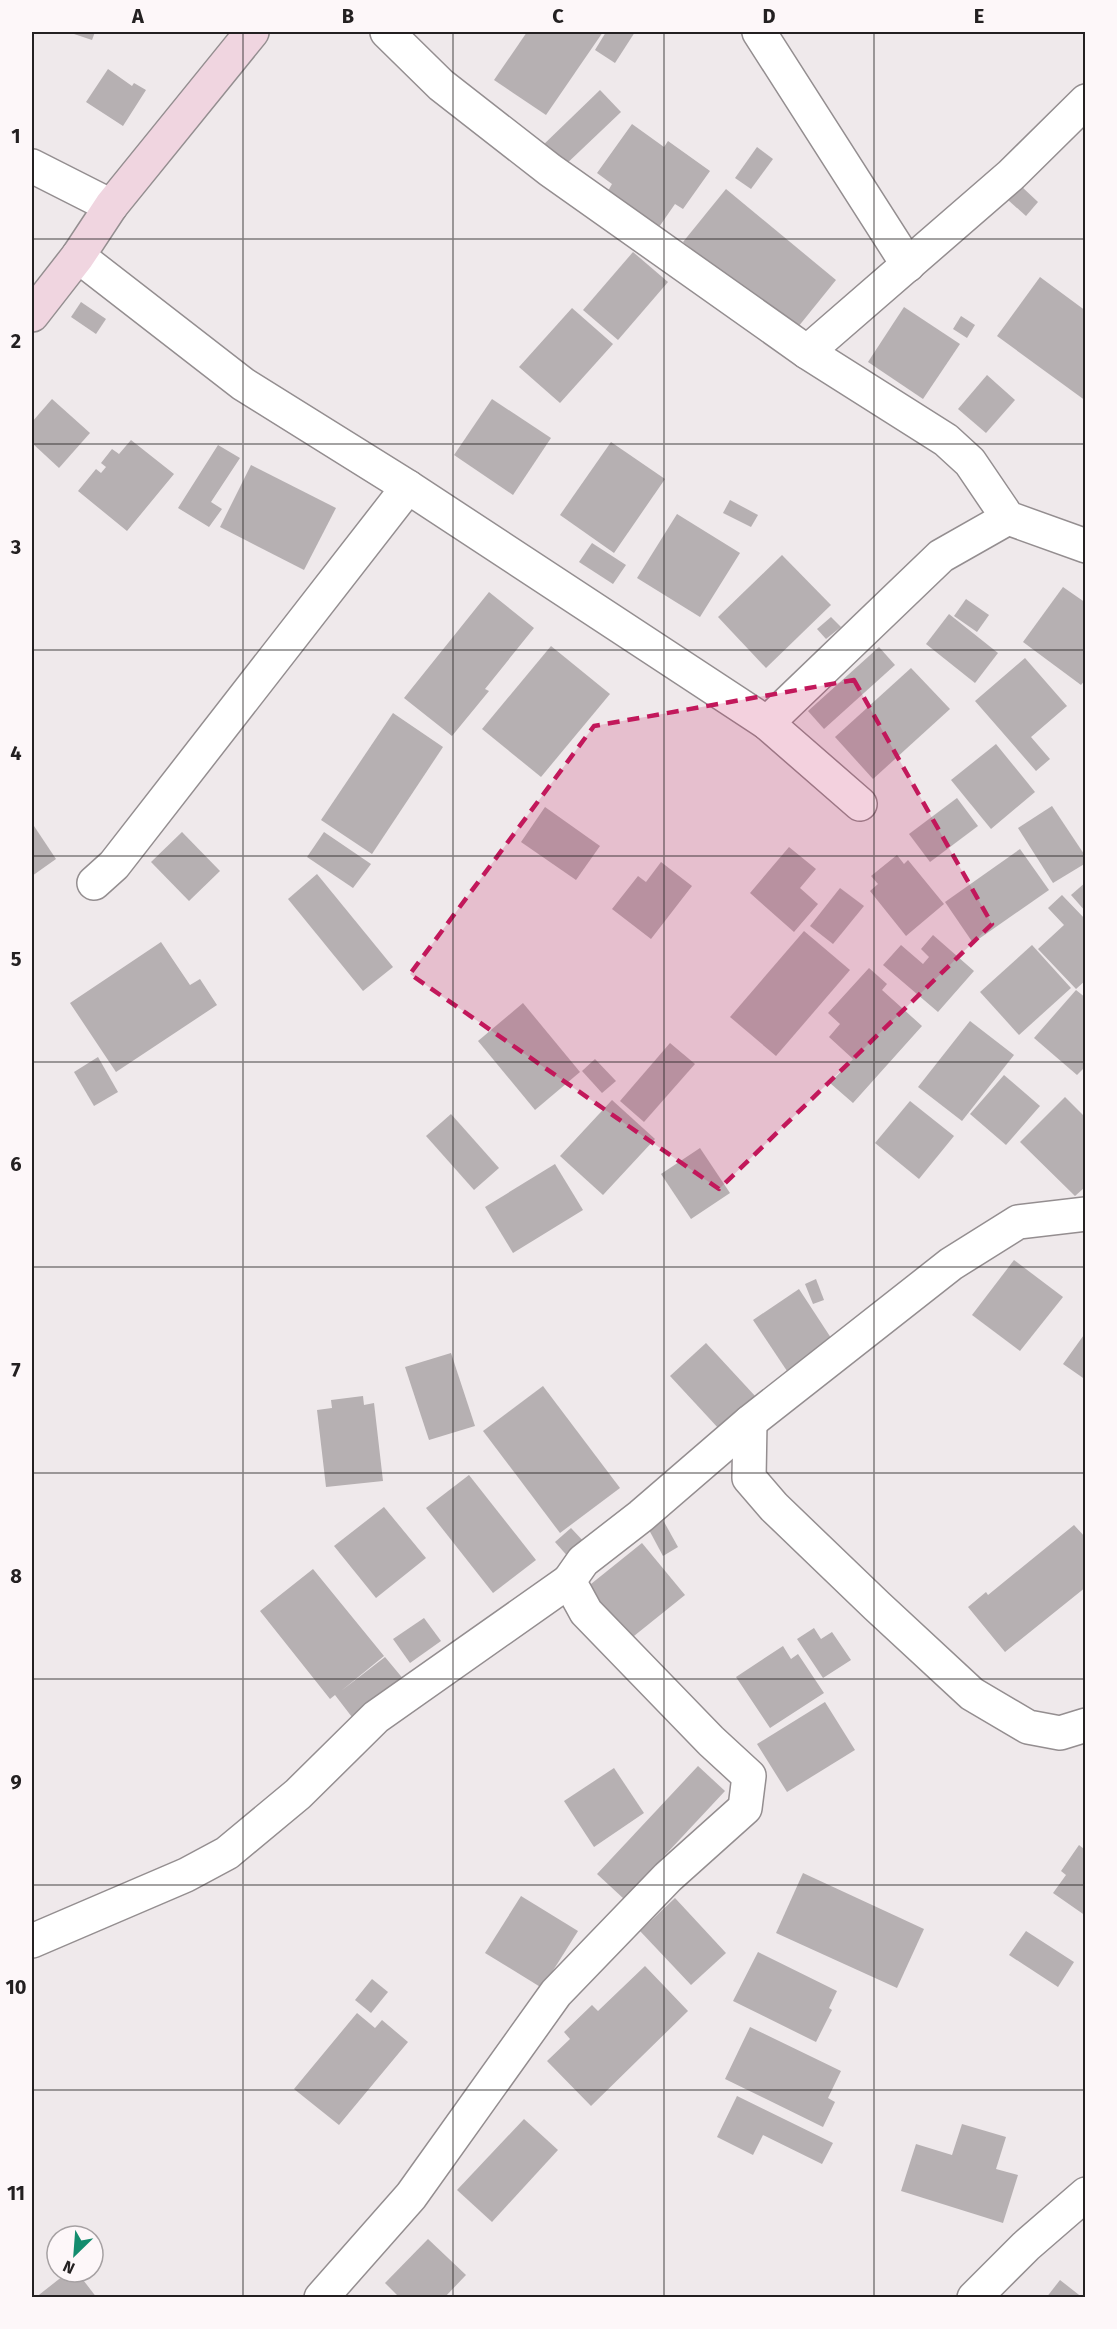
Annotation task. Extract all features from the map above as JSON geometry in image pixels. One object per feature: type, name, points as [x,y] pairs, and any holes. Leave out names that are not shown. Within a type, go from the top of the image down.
[{"type":"main road","points":[[32,315],[78,256],[111,206],[252,32]]},
{"type":"street","points":[[387,32],[441,85],[550,170],[807,352],[946,440],[970,462],[1008,518],[1086,546]]},
{"type":"street","points":[[759,32],[909,265]]},
{"type":"street","points":[[807,352],[1011,176],[1086,101]]},
{"type":"street","points":[[32,166],[111,206]]},
{"type":"street","points":[[78,256],[243,384],[408,487],[767,723],[860,804]]},
{"type":"street","points":[[94,883],[114,865],[408,487]]},
{"type":"street","points":[[767,723],[940,556],[1008,518]]},
{"type":"street","points":[[32,1941],[186,1875],[227,1853],[298,1794],[376,1717],[569,1581],[584,1561],[641,1516],[750,1422],[951,1264],[1018,1222],[1086,1214]]},
{"type":"street","points":[[750,1422],[749,1478],[774,1507],[972,1694],[1028,1726],[1060,1733],[1086,1725]]},
{"type":"street","points":[[321,2298],[411,2196],[556,1994],[668,1877],[745,1809],[749,1776],[711,1741],[586,1612],[569,1581]]},
{"type":"street","points":[[975,2298],[1026,2246],[1086,2194]]},
{"type":"highlighted area","points":[[854,680],[992,924],[719,1189],[410,974],[594,726]]},
{"type":"building","points":[[68,32],[95,32],[92,40]]},
{"type":"building","points":[[527,32],[603,32],[546,115],[494,80]]},
{"type":"building","points":[[606,32],[635,32],[615,63],[595,50]]},
{"type":"building","points":[[108,69],[132,86],[134,83],[146,90],[123,126],[86,102]]},
{"type":"building","points":[[600,90],[621,112],[561,169],[540,148]]},
{"type":"building","points":[[632,124],[664,147],[668,141],[710,171],[683,209],[675,204],[659,227],[608,191],[612,184],[597,173]]},
{"type":"building","points":[[757,147],[773,159],[751,189],[735,178]]},
{"type":"building","points":[[1021,186],[1038,202],[1026,216],[1008,200]]},
{"type":"building","points":[[726,189],[836,280],[794,332],[683,242]]},
{"type":"building","points":[[633,252],[668,282],[618,340],[583,310]]},
{"type":"building","points":[[1040,277],[1086,311],[1086,401],[997,336]]},
{"type":"building","points":[[81,302],[106,319],[96,334],[71,317]]},
{"type":"building","points":[[904,307],[960,344],[923,399],[868,362]]},
{"type":"building","points":[[572,308],[613,344],[560,403],[519,367]]},
{"type":"building","points":[[961,316],[975,325],[967,338],[953,329]]},
{"type":"building","points":[[987,375],[1015,400],[986,433],[958,409]]},
{"type":"building","points":[[52,399],[90,433],[59,468],[32,443],[32,422]]},
{"type":"building","points":[[492,399],[551,438],[513,495],[454,455]]},
{"type":"building","points":[[131,440],[174,474],[127,531],[78,491],[96,469],[101,473],[106,467],[101,463],[112,449],[119,454]]},
{"type":"building","points":[[611,442],[665,479],[614,553],[560,515]]},
{"type":"building","points":[[218,445],[240,458],[211,502],[222,509],[209,527],[178,508]]},
{"type":"building","points":[[251,465],[336,508],[304,570],[220,527]]},
{"type":"building","points":[[730,500],[758,515],[751,527],[723,513]]},
{"type":"building","points":[[677,514],[740,553],[700,617],[637,578]]},
{"type":"building","points":[[592,543],[626,565],[613,584],[579,562]]},
{"type":"building","points":[[782,555],[831,605],[766,668],[718,617]]},
{"type":"building","points":[[1063,587],[1086,603],[1086,679],[1081,685],[1023,642]]},
{"type":"building","points":[[489,592],[534,628],[485,689],[489,691],[452,736],[404,698]]},
{"type":"building","points":[[966,599],[989,615],[977,632],[954,616]]},
{"type":"building","points":[[949,614],[998,653],[975,683],[926,644]]},
{"type":"building","points":[[831,617],[841,627],[826,639],[817,629]]},
{"type":"building","points":[[551,646],[610,694],[541,777],[482,729]]},
{"type":"building","points":[[879,647],[895,665],[824,729],[808,711]]},
{"type":"building","points":[[1025,658],[1067,706],[1031,737],[1050,759],[1036,771],[975,701]]},
{"type":"building","points":[[911,668],[950,709],[873,779],[835,737]]},
{"type":"building","points":[[393,713],[443,747],[372,854],[321,820]]},
{"type":"building","points":[[996,744],[1035,792],[991,829],[951,780]]},
{"type":"building","points":[[957,798],[978,826],[930,862],[909,834]]},
{"type":"building","points":[[1052,806],[1086,857],[1086,863],[1053,883],[1018,828]]},
{"type":"building","points":[[545,807],[600,846],[576,880],[521,842]]},
{"type":"building","points":[[32,823],[56,859],[32,876]]},
{"type":"building","points":[[182,832],[220,871],[189,901],[151,862]]},
{"type":"building","points":[[324,832],[371,864],[353,888],[307,857]]},
{"type":"building","points":[[789,847],[816,869],[800,888],[818,904],[794,932],[750,893]]},
{"type":"building","points":[[1020,849],[1049,890],[973,943],[945,902]]},
{"type":"building","points":[[897,855],[904,864],[908,860],[944,904],[906,936],[870,891],[878,884],[871,876]]},
{"type":"building","points":[[661,862],[692,886],[651,939],[612,909],[638,876],[646,882]]},
{"type":"building","points":[[317,874],[393,967],[363,991],[288,899]]},
{"type":"building","points":[[1086,882],[1086,912],[1071,895]]},
{"type":"building","points":[[840,888],[864,906],[833,944],[810,926]]},
{"type":"building","points":[[1062,895],[1086,920],[1086,980],[1076,989],[1038,949],[1064,925],[1048,908]]},
{"type":"building","points":[[804,931],[850,970],[776,1056],[730,1017]]},
{"type":"building","points":[[933,935],[974,971],[938,1012],[883,965],[901,945],[923,964],[929,957],[921,949]]},
{"type":"building","points":[[161,942],[190,985],[200,979],[217,1005],[116,1072],[70,1003]]},
{"type":"building","points":[[1032,945],[1071,988],[1019,1035],[980,992]]},
{"type":"building","points":[[869,968],[887,984],[882,990],[922,1026],[853,1103],[830,1083],[853,1059],[829,1037],[840,1024],[828,1013]]},
{"type":"building","points":[[1076,990],[1086,998],[1086,1066],[1077,1075],[1034,1038]]},
{"type":"building","points":[[523,1003],[580,1072],[535,1110],[478,1041]]},
{"type":"building","points":[[970,1021],[1014,1055],[962,1121],[918,1087]]},
{"type":"building","points":[[670,1043],[695,1064],[644,1122],[620,1101]]},
{"type":"building","points":[[98,1057],[118,1092],[94,1106],[74,1072]]},
{"type":"building","points":[[595,1059],[616,1081],[602,1093],[582,1071]]},
{"type":"building","points":[[1004,1075],[1040,1106],[1006,1145],[970,1114]]},
{"type":"building","points":[[1065,1097],[1086,1118],[1086,1189],[1084,1188],[1075,1196],[1020,1142]]},
{"type":"building","points":[[612,1100],[655,1139],[603,1195],[560,1156]]},
{"type":"building","points":[[910,1101],[954,1136],[919,1179],[875,1143]]},
{"type":"building","points":[[451,1114],[499,1168],[474,1190],[426,1136]]},
{"type":"building","points":[[700,1148],[730,1193],[691,1219],[661,1174]]},
{"type":"building","points":[[555,1164],[583,1210],[513,1253],[485,1207]]},
{"type":"building","points":[[1014,1260],[1063,1297],[1020,1351],[972,1315]]},
{"type":"building","points":[[816,1279],[824,1300],[813,1304],[805,1284]]},
{"type":"building","points":[[799,1289],[835,1344],[789,1374],[753,1320]]},
{"type":"building","points":[[1086,1332],[1086,1380],[1063,1364]]},
{"type":"building","points":[[706,1343],[756,1397],[720,1430],[670,1376]]},
{"type":"building","points":[[451,1353],[475,1426],[429,1440],[405,1367]]},
{"type":"building","points":[[543,1386],[620,1488],[560,1533],[483,1431]]},
{"type":"building","points":[[363,1396],[364,1405],[374,1403],[383,1481],[326,1487],[317,1410],[332,1408],[331,1400]]},
{"type":"building","points":[[469,1475],[536,1560],[493,1593],[426,1508]]},
{"type":"building","points":[[384,1507],[426,1558],[376,1598],[334,1546]]},
{"type":"building","points":[[663,1520],[678,1547],[663,1556],[648,1528]]},
{"type":"building","points":[[1074,1525],[1086,1538],[1086,1587],[1005,1652],[968,1607],[986,1592],[988,1595]]},
{"type":"building","points":[[571,1528],[586,1544],[570,1559],[555,1542]]},
{"type":"building","points":[[642,1543],[685,1595],[629,1640],[586,1588]]},
{"type":"building","points":[[313,1569],[384,1656],[341,1691],[385,1657],[405,1681],[355,1721],[335,1695],[330,1699],[260,1611]]},
{"type":"building","points":[[424,1618],[441,1641],[410,1663],[393,1639]]},
{"type":"building","points":[[814,1628],[821,1639],[832,1632],[851,1660],[823,1678],[797,1639]]},
{"type":"building","points":[[783,1646],[791,1659],[798,1654],[824,1693],[770,1728],[736,1677]]},
{"type":"building","points":[[825,1702],[855,1750],[787,1792],[757,1744]]},
{"type":"building","points":[[698,1766],[725,1791],[624,1899],[597,1874]]},
{"type":"building","points":[[614,1768],[644,1813],[594,1847],[564,1801]]},
{"type":"building","points":[[1079,1845],[1084,1849],[1086,1847],[1086,1916],[1053,1893],[1066,1875],[1061,1871]]},
{"type":"building","points":[[803,1873],[924,1929],[897,1988],[776,1933]]},
{"type":"building","points":[[521,1896],[578,1931],[542,1988],[485,1953]]},
{"type":"building","points":[[675,1898],[726,1953],[691,1985],[640,1931]]},
{"type":"building","points":[[1026,1931],[1074,1962],[1058,1987],[1009,1955]]},
{"type":"building","points":[[758,1952],[837,1991],[829,2008],[832,2010],[816,2042],[733,2001]]},
{"type":"building","points":[[645,1966],[688,2011],[591,2106],[547,2061],[570,2039],[564,2032],[592,2005],[598,2011]]},
{"type":"building","points":[[372,1979],[388,1992],[371,2013],[355,2000]]},
{"type":"building","points":[[357,2013],[375,2028],[382,2020],[408,2042],[339,2125],[294,2089]]},
{"type":"building","points":[[750,2027],[841,2071],[828,2098],[835,2102],[823,2127],[725,2079]]},
{"type":"building","points":[[737,2096],[833,2143],[822,2164],[763,2135],[753,2155],[717,2137]]},
{"type":"building","points":[[524,2119],[558,2150],[492,2222],[457,2190]]},
{"type":"building","points":[[962,2124],[1006,2137],[996,2169],[1018,2175],[1003,2223],[901,2191],[916,2144],[952,2155]]},
{"type":"building","points":[[428,2239],[466,2275],[444,2298],[400,2298],[385,2283]]},
{"type":"building","points":[[1060,2280],[1083,2298],[1046,2298]]},
{"type":"building","points":[[53,2284],[86,2284],[97,2298],[35,2298]]}]
